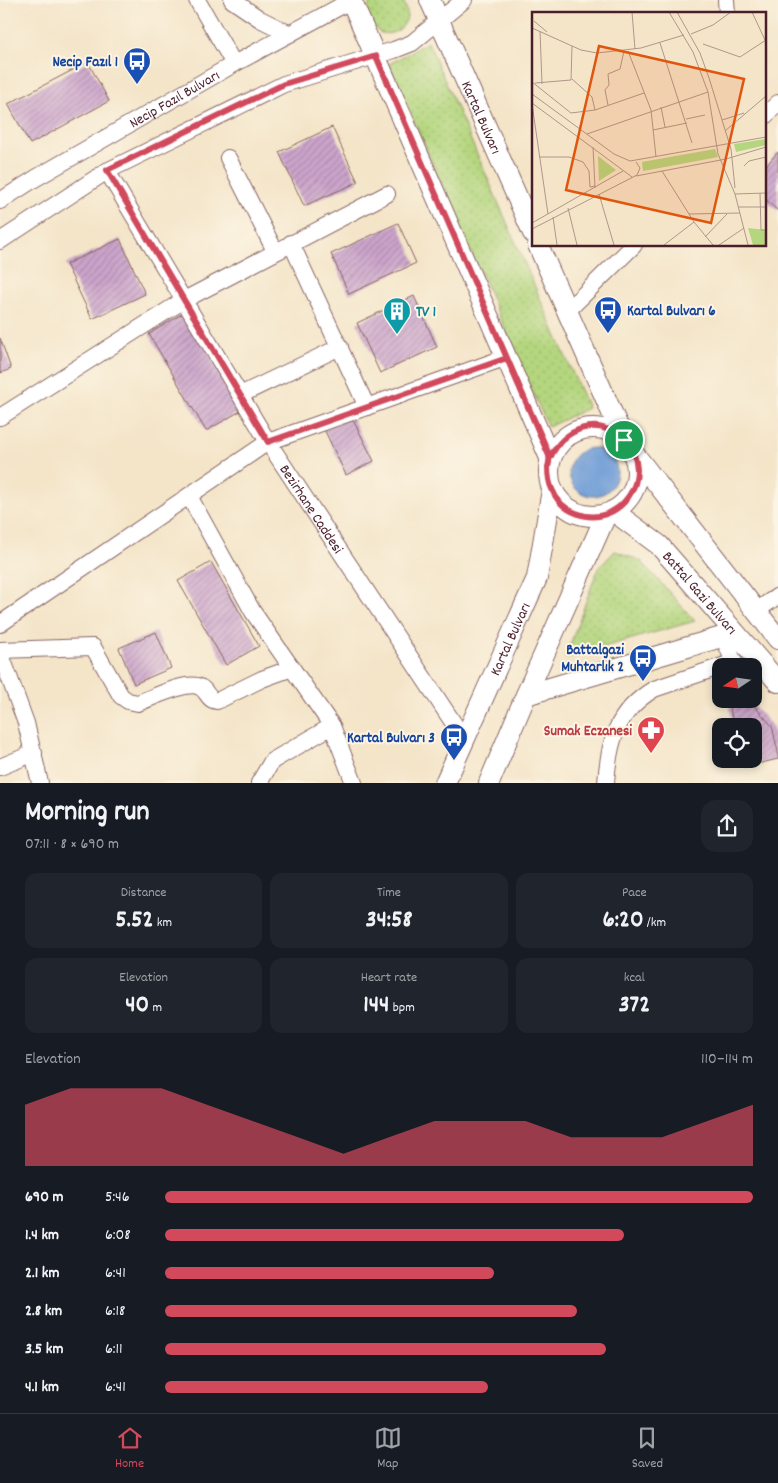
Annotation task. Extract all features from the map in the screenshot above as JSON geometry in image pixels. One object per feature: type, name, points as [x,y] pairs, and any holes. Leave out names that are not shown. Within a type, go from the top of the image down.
[{"type":"main road","points":[[351,0],[550,458]]},
{"type":"main road","name":"Kartal Bulvarı","points":[[430,0],[532,230]]},
{"type":"main road","points":[[538,246],[629,447],[637,469],[635,485],[631,495],[624,504],[610,513],[590,516],[574,512],[565,507],[552,490],[548,469],[550,458],[561,440],[570,433],[590,427],[601,428],[611,431],[629,447]]},
{"type":"main road","name":"Battal Gazi Bulvarı","points":[[629,447],[778,639]]},
{"type":"main road","name":"Kartal Bulvarı","points":[[445,783],[537,578],[552,490]]},
{"type":"main road","points":[[489,783],[526,695],[610,513]]},
{"type":"main road","name":"Battal Gazi Bulvarı","points":[[610,513],[659,545],[729,635],[778,682]]},
{"type":"main road","points":[[526,695],[729,635]]},
{"type":"street","points":[[197,0],[234,64]]},
{"type":"street","points":[[232,0],[260,19],[290,34]]},
{"type":"street","name":"Necip Fazıl Bulvarı","points":[[0,201],[36,178],[234,64],[351,0]]},
{"type":"street","name":"Necip Fazıl Bulvarı","points":[[0,241],[107,170],[284,84],[412,43],[464,0]]},
{"type":"street","points":[[766,115],[778,103]]},
{"type":"street","points":[[228,158],[275,251]]},
{"type":"street","name":"Bezirhane Caddesi","points":[[107,170],[268,442],[464,739]]},
{"type":"street","points":[[0,418],[184,300],[387,194]]},
{"type":"street","points":[[291,243],[368,407]]},
{"type":"street","points":[[567,311],[633,246]]},
{"type":"street","points":[[240,395],[340,348]]},
{"type":"street","points":[[0,624],[268,442],[507,358]]},
{"type":"street","points":[[189,496],[253,612],[332,726],[354,783]]},
{"type":"street","points":[[756,611],[778,596]]},
{"type":"street","points":[[606,783],[610,749],[616,728],[627,710],[654,689],[734,662],[729,635]]},
{"type":"street","points":[[40,783],[34,753],[16,693],[0,651],[93,646],[121,696],[128,701],[138,703],[189,684],[203,688],[211,700],[217,701],[262,679],[292,668]]},
{"type":"street","points":[[260,783],[272,761],[332,726]]},
{"type":"street","points":[[0,767],[34,753]]},
{"type":"green space","points":[[372,0],[402,0],[407,9],[407,18],[403,25],[398,30],[390,33],[376,30],[370,22],[368,13]]},
{"type":"green space","points":[[428,42],[588,408],[548,427],[389,64]]},
{"type":"green space","points":[[615,551],[641,561],[695,621],[565,658],[598,569]]},
{"type":"water","points":[[593,448],[602,450],[610,455],[615,463],[617,472],[615,481],[610,489],[602,494],[593,496],[584,494],[576,489],[571,481],[569,472],[571,463],[576,455],[584,450]]},
{"type":"building","points":[[88,62],[109,101],[30,144],[8,104]]},
{"type":"building","points":[[332,127],[358,182],[304,206],[279,152]]},
{"type":"building","points":[[778,152],[778,211],[766,200],[766,166]]},
{"type":"building","points":[[398,223],[416,263],[349,294],[331,254]]},
{"type":"building","points":[[120,239],[145,294],[92,319],[66,264]]},
{"type":"building","name":"TV 1","points":[[414,296],[437,347],[380,373],[357,323]]},
{"type":"building","points":[[185,312],[242,410],[206,431],[149,334]]},
{"type":"building","points":[[0,338],[11,369],[0,373]]},
{"type":"building","points":[[351,416],[374,461],[346,475],[324,429]]},
{"type":"building","points":[[211,562],[259,646],[226,665],[178,581]]},
{"type":"building","points":[[156,632],[171,668],[134,684],[119,648]]},
{"type":"building","points":[[730,708],[756,708],[772,726],[778,759],[762,763],[762,718],[732,718]]},
{"type":"place","name":"Necip Fazıl 1","points":[[137,85]]},
{"type":"place","name":"Kartal Bulvarı 6","points":[[608,334]]},
{"type":"place","name":"TV 1","points":[[397,335]]},
{"type":"place","name":"Battalgazi Muhtarlık 2","points":[[643,682]]},
{"type":"place","name":"Sumak Eczanesi","points":[[651,754]]},
{"type":"place","name":"Kartal Bulvarı 3","points":[[454,761]]},
{"type":"route","points":[[624,440],[611,431],[601,428],[590,427],[580,429],[570,433],[561,440],[550,458],[507,358],[268,442],[107,170],[284,84],[376,56],[507,358],[528,408],[550,458],[548,469],[552,490],[565,507],[584,516],[595,516],[616,510],[624,504],[631,495],[637,475],[637,464],[634,454],[624,440]]}]
